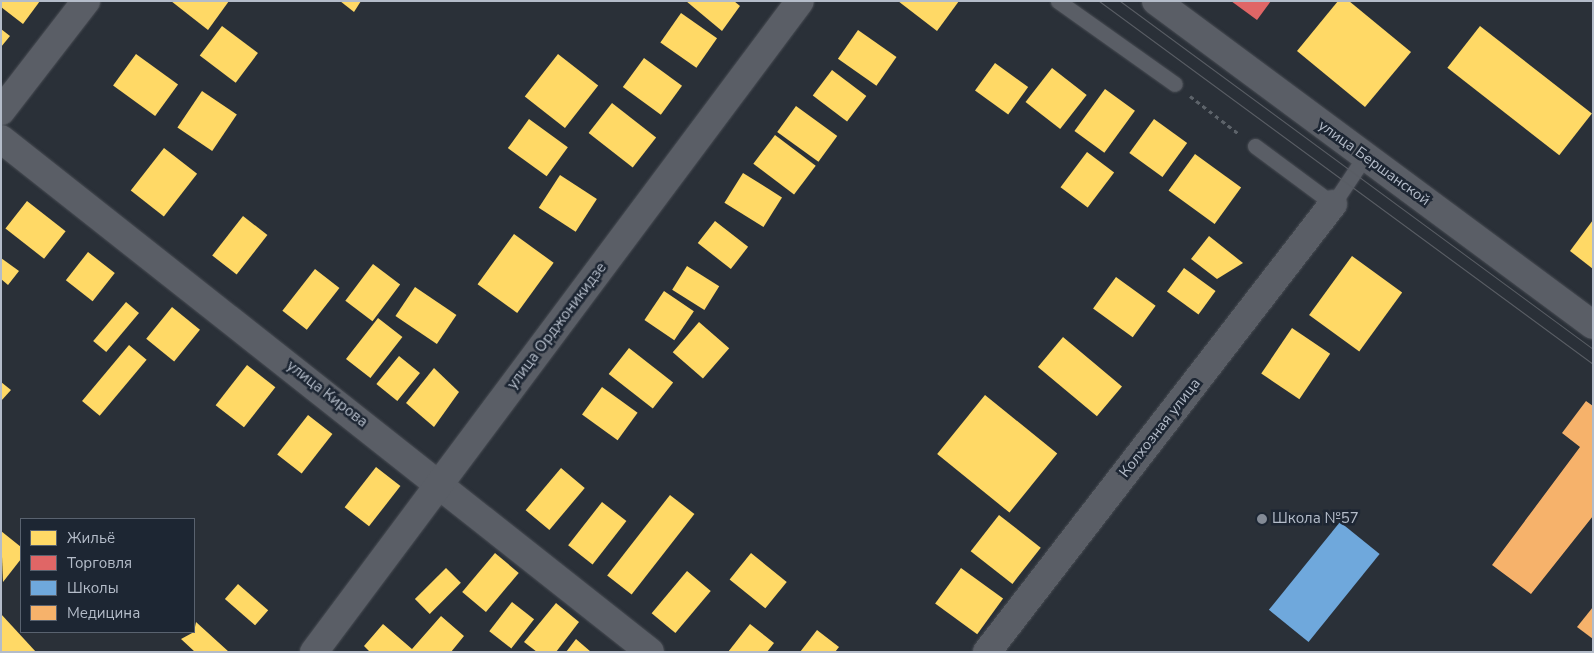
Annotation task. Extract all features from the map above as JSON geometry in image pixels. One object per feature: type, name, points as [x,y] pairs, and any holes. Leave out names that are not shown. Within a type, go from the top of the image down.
[{"type":"street","points":[[1,112],[86,1]]},
{"type":"street","name":"улица Орджоникидзе","points":[[314,652],[800,1]]},
{"type":"street","name":"улица Бершанской","points":[[1156,1],[1593,325]]},
{"type":"street","name":"улица Кирова","points":[[1,139],[440,483],[650,652]]},
{"type":"street","name":"Колхозная улица","points":[[987,652],[1333,204]]},
{"type":"lane","points":[[1058,1],[1175,84]]},
{"type":"lane","points":[[1255,146],[1333,204],[1365,156]]},
{"type":"path","points":[[1175,84],[1255,146]]},
{"type":"building: Жильё","points":[[1,1],[40,1],[23,24],[1,7]]},
{"type":"building: Жильё","points":[[171,1],[229,1],[208,30]]},
{"type":"building: Жильё","points":[[340,1],[361,1],[354,12]]},
{"type":"building: Жильё","points":[[686,1],[734,1],[740,6],[722,31]]},
{"type":"building: Жильё","points":[[898,1],[959,1],[937,31]]},
{"type":"building: Жильё","points":[[1338,1],[1349,1],[1411,52],[1365,107],[1297,51]]},
{"type":"building: Жильё","points":[[681,13],[717,38],[696,68],[660,42]]},
{"type":"building: Жильё","points":[[222,26],[258,53],[236,83],[200,56]]},
{"type":"building: Жильё","points":[[1480,26],[1592,113],[1559,155],[1447,68]]},
{"type":"building: Жильё","points":[[1,29],[10,36],[1,47]]},
{"type":"building: Жильё","points":[[858,30],[897,57],[876,86],[838,59]]},
{"type":"building: Жильё","points":[[136,54],[178,85],[155,116],[113,86]]},
{"type":"building: Жильё","points":[[558,54],[598,85],[565,128],[525,97]]},
{"type":"building: Жильё","points":[[644,58],[682,86],[661,115],[623,87]]},
{"type":"building: Жильё","points":[[995,63],[1028,87],[1008,115],[975,91]]},
{"type":"building: Жильё","points":[[1052,68],[1087,95],[1060,129],[1026,102]]},
{"type":"building: Жильё","points":[[832,70],[866,96],[847,121],[813,96]]},
{"type":"building: Жильё","points":[[1105,89],[1135,111],[1104,153],[1074,131]]},
{"type":"building: Жильё","points":[[202,91],[237,114],[212,151],[177,127]]},
{"type":"building: Жильё","points":[[612,103],[656,137],[633,167],[589,133]]},
{"type":"building: Жильё","points":[[796,106],[837,136],[818,162],[777,132]]},
{"type":"building: Жильё","points":[[529,119],[568,147],[547,176],[508,148]]},
{"type":"building: Жильё","points":[[1154,119],[1187,143],[1162,177],[1129,153]]},
{"type":"building: Жильё","points":[[775,135],[816,166],[794,194],[753,164]]},
{"type":"building: Жильё","points":[[164,148],[197,174],[164,216],[131,191]]},
{"type":"building: Жильё","points":[[1087,152],[1114,172],[1088,208],[1061,187]]},
{"type":"building: Жильё","points":[[1195,154],[1241,188],[1215,224],[1169,190]]},
{"type":"building: Жильё","points":[[743,173],[782,197],[763,227],[724,203]]},
{"type":"building: Жильё","points":[[560,175],[597,199],[576,232],[539,208]]},
{"type":"building: Жильё","points":[[27,201],[66,231],[44,259],[5,229]]},
{"type":"building: Жильё","points":[[243,216],[267,235],[237,274],[212,255]]},
{"type":"building: Жильё","points":[[1593,220],[1593,269],[1570,251]]},
{"type":"building: Жильё","points":[[715,221],[748,247],[731,269],[698,243]]},
{"type":"building: Жильё","points":[[514,234],[554,263],[517,313],[478,284]]},
{"type":"building: Жильё","points":[[1209,236],[1243,263],[1217,279],[1191,259]]},
{"type":"building: Жильё","points":[[88,252],[115,273],[93,301],[66,280]]},
{"type":"building: Жильё","points":[[1352,256],[1402,292],[1359,352],[1309,315]]},
{"type":"building: Жильё","points":[[1,258],[19,271],[8,285],[1,279]]},
{"type":"building: Жильё","points":[[373,264],[400,284],[372,321],[345,301]]},
{"type":"building: Жильё","points":[[687,266],[719,286],[704,310],[672,290]]},
{"type":"building: Жильё","points":[[1184,268],[1216,291],[1199,314],[1167,291]]},
{"type":"building: Жильё","points":[[315,269],[339,288],[307,330],[282,311]]},
{"type":"building: Жильё","points":[[1116,277],[1156,306],[1133,337],[1093,309]]},
{"type":"building: Жильё","points":[[415,287],[456,315],[437,344],[395,316]]},
{"type":"building: Жильё","points":[[664,291],[694,311],[674,340],[644,320]]},
{"type":"building: Жильё","points":[[126,302],[139,313],[106,352],[93,341]]},
{"type":"building: Жильё","points":[[172,307],[200,330],[174,362],[146,339]]},
{"type":"building: Жильё","points":[[378,318],[402,337],[370,378],[346,359]]},
{"type":"building: Жильё","points":[[699,322],[729,348],[703,378],[673,352]]},
{"type":"building: Жильё","points":[[1292,328],[1330,354],[1299,399],[1261,374]]},
{"type":"building: Жильё","points":[[1063,337],[1122,386],[1097,416],[1038,367]]},
{"type":"building: Жильё","points":[[129,345],[147,360],[100,416],[82,401]]},
{"type":"building: Жильё","points":[[629,348],[673,382],[653,408],[609,374]]},
{"type":"building: Жильё","points":[[399,356],[420,373],[397,401],[376,384]]},
{"type":"building: Жильё","points":[[247,365],[275,387],[244,427],[216,405]]},
{"type":"building: Жильё","points":[[434,368],[459,392],[434,427],[406,403]]},
{"type":"building: Жильё","points":[[1,382],[11,390],[1,401]]},
{"type":"building: Жильё","points":[[602,387],[638,413],[618,440],[582,415]]},
{"type":"building: Жильё","points":[[985,395],[1057,454],[1009,513],[937,454]]},
{"type":"building: Жильё","points":[[308,415],[332,434],[302,473],[277,454]]},
{"type":"building: Жильё","points":[[376,467],[400,486],[369,526],[345,507]]},
{"type":"building: Жильё","points":[[561,468],[585,488],[549,530],[526,510]]},
{"type":"building: Жильё","points":[[670,495],[694,514],[632,594],[607,575]]},
{"type":"building: Жильё","points":[[602,502],[626,521],[593,564],[568,545]]},
{"type":"building: Жильё","points":[[999,515],[1041,548],[1012,584],[971,551]]},
{"type":"building: Жильё","points":[[1,531],[20,546],[20,560],[3,582]]},
{"type":"building: Жильё","points":[[495,553],[519,573],[486,612],[462,592]]},
{"type":"building: Жильё","points":[[751,553],[787,582],[765,608],[730,579]]},
{"type":"building: Жильё","points":[[446,568],[461,583],[430,614],[415,599]]},
{"type":"building: Жильё","points":[[961,568],[1003,599],[977,634],[935,604]]},
{"type":"building: Жильё","points":[[687,571],[711,591],[675,633],[652,613]]},
{"type":"building: Жильё","points":[[238,584],[268,610],[255,625],[225,599]]},
{"type":"building: Жильё","points":[[512,602],[534,619],[511,648],[489,631]]},
{"type":"building: Жильё","points":[[556,603],[579,622],[556,652],[537,652],[524,642]]},
{"type":"building: Жильё","points":[[1,614],[36,652],[1,652]]},
{"type":"building: Жильё","points":[[441,616],[464,636],[451,652],[370,652],[364,646],[383,624],[412,649]]},
{"type":"building: Жильё","points":[[196,622],[229,652],[195,652],[181,639],[195,633]]},
{"type":"building: Жильё","points":[[750,624],[774,643],[767,652],[728,652]]},
{"type":"building: Жильё","points":[[817,630],[839,647],[835,652],[800,652]]},
{"type":"building: Жильё","points":[[576,639],[591,652],[566,652]]},
{"type":"building: Торговля","points":[[1231,1],[1271,1],[1257,20]]},
{"type":"building: Школы","points":[[1340,522],[1380,554],[1309,642],[1269,610]]},
{"type":"building: Медицина","points":[[1586,401],[1593,406],[1593,516],[1531,594],[1492,565],[1580,447],[1562,433]]},
{"type":"building: Медицина","points":[[1593,607],[1593,639],[1577,627]]},
{"type":"tram line","points":[[1099,1],[1593,364]]},
{"type":"tram line","points":[[1120,1],[1593,349]]},
{"type":"place","name":"Школа №57","points":[[1262,519]]}]
